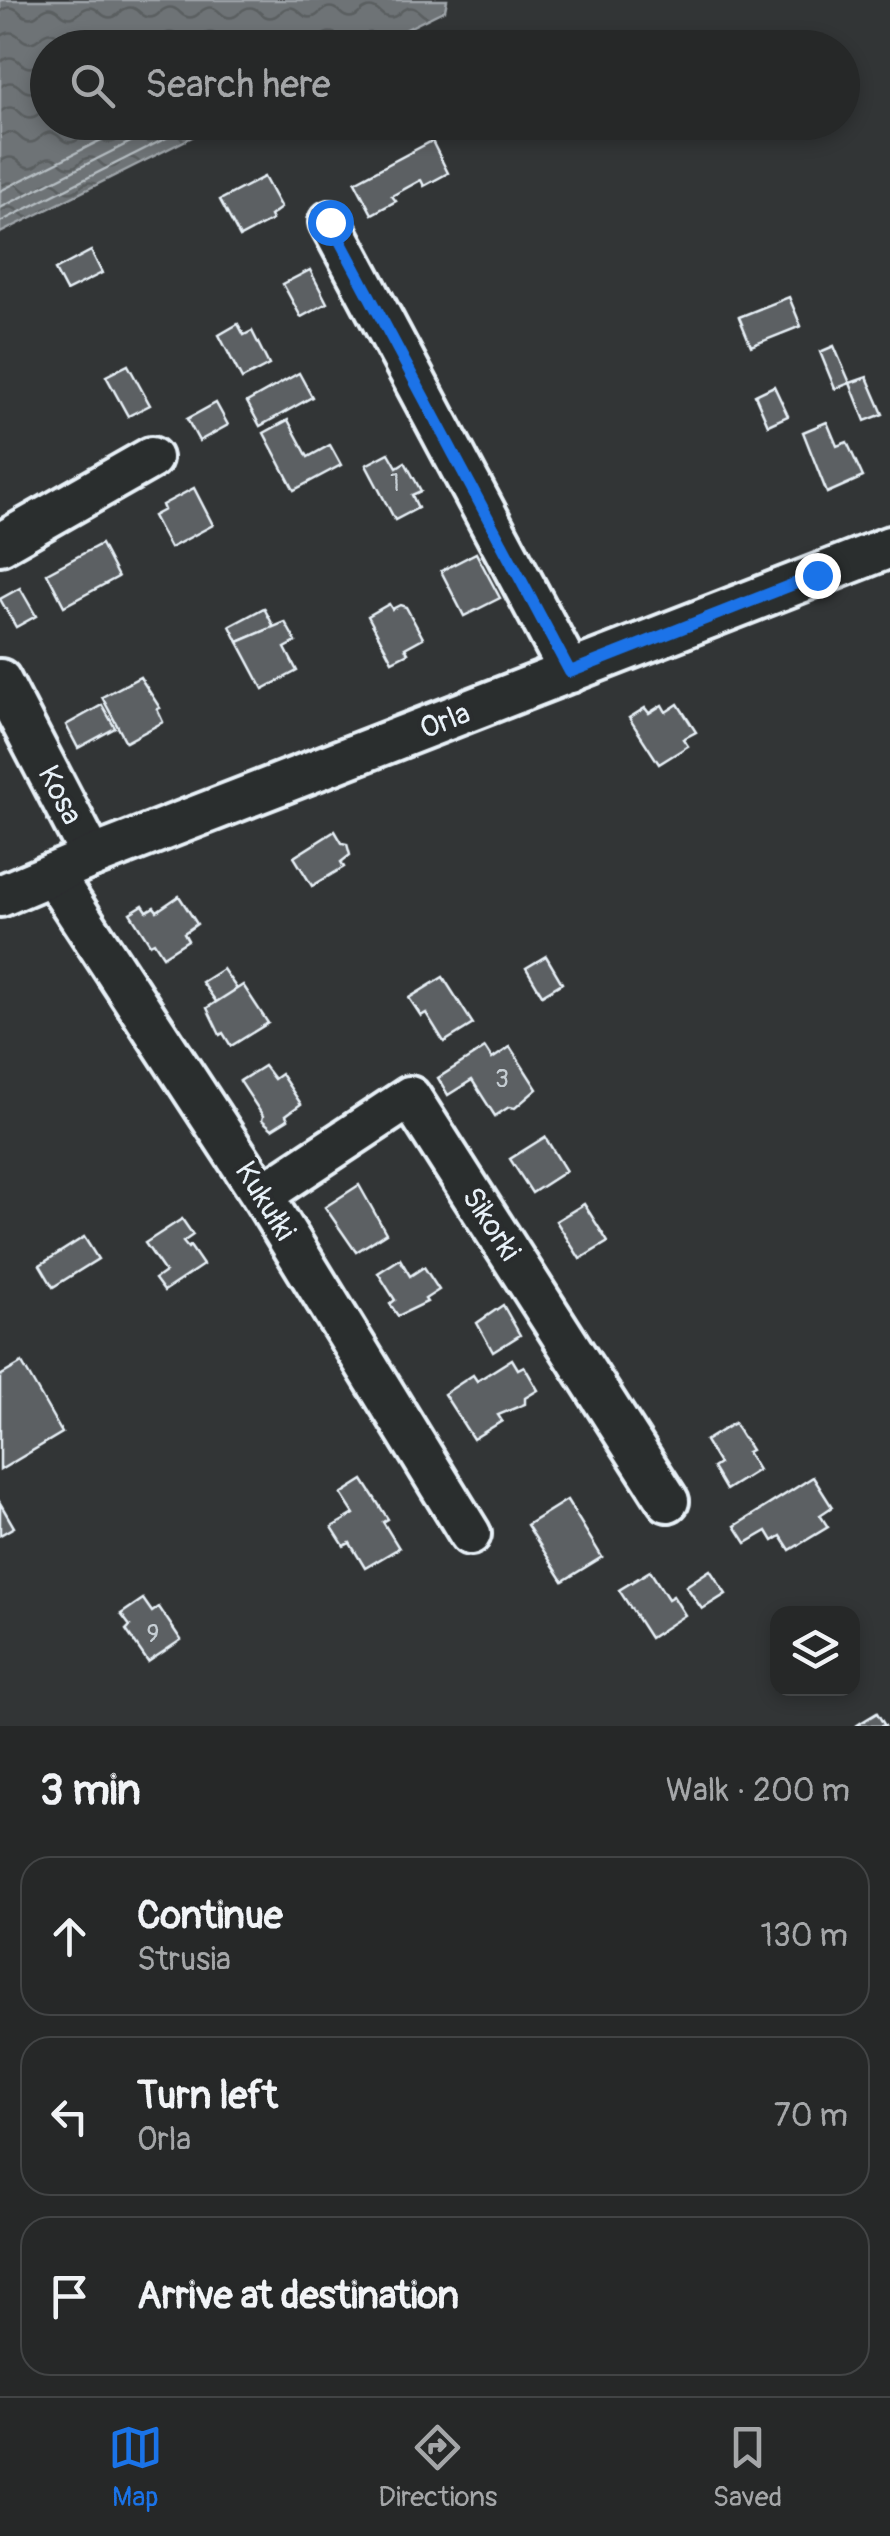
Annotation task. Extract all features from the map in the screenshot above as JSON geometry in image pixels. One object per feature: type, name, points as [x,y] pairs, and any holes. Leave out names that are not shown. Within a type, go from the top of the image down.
[{"type":"street","points":[[330,222],[570,672]]},
{"type":"street","points":[[0,544],[151,458]]},
{"type":"street","name":"Orla","points":[[0,896],[92,856],[890,547]]},
{"type":"street","name":"Kosa","points":[[0,680],[92,856]]},
{"type":"street","name":"Kukułki","points":[[52,874],[262,1195],[470,1534]]},
{"type":"street","name":"Sikorki","points":[[262,1195],[410,1097],[668,1500]]},
{"type":"water","points":[[0,0],[447,0],[445,10],[404,30],[30,30],[30,140],[186,140],[0,233]]},
{"type":"building","points":[[432,141],[448,173],[424,186],[421,180],[392,196],[396,201],[372,214],[355,182]]},
{"type":"building","points":[[264,177],[281,208],[270,216],[272,220],[240,237],[220,200]]},
{"type":"building","points":[[91,251],[102,273],[66,291],[55,270]]},
{"type":"building","points":[[310,270],[327,303],[301,317],[283,284]]},
{"type":"building","points":[[789,297],[801,326],[751,346],[739,317]]},
{"type":"building","points":[[238,324],[244,335],[252,331],[269,365],[242,379],[219,335]]},
{"type":"building","points":[[834,346],[850,383],[835,389],[820,352]]},
{"type":"building","points":[[128,365],[150,405],[128,416],[106,376]]},
{"type":"building","points":[[299,373],[312,397],[260,426],[247,402]]},
{"type":"building","points":[[867,377],[883,414],[865,421],[850,383]]},
{"type":"building","points":[[774,386],[788,416],[768,425],[755,395]]},
{"type":"building","points":[[216,403],[228,425],[199,441],[187,419]]},
{"type":"building","points":[[288,420],[308,457],[330,445],[341,465],[294,490],[264,433]]},
{"type":"building","points":[[827,422],[837,446],[847,442],[863,477],[827,493],[803,432]]},
{"type":"building","points":[[389,453],[397,467],[405,462],[421,491],[412,495],[418,508],[395,520],[366,465]]},
{"type":"building","points":[[194,488],[213,525],[170,548],[153,516],[164,510],[162,505]]},
{"type":"building","points":[[101,544],[118,577],[64,606],[47,573]]},
{"type":"building","points":[[476,553],[500,598],[464,616],[441,571]]},
{"type":"building","points":[[20,588],[36,616],[16,627],[0,599]]},
{"type":"building","points":[[389,604],[392,609],[406,607],[423,638],[405,648],[408,653],[392,661],[368,616]]},
{"type":"building","points":[[264,608],[274,627],[238,642],[230,626]]},
{"type":"building","points":[[285,622],[296,642],[285,648],[297,671],[263,689],[238,642]]},
{"type":"building","points":[[140,677],[160,708],[157,709],[163,722],[126,742],[102,697]]},
{"type":"building","points":[[678,704],[696,732],[683,739],[688,746],[659,764],[629,718],[645,708],[649,713],[662,705],[666,712]]},
{"type":"building","points":[[102,705],[115,728],[78,748],[66,725]]},
{"type":"building","points":[[335,831],[347,844],[350,855],[341,862],[344,867],[312,886],[294,857]]},
{"type":"building","points":[[179,896],[197,924],[184,933],[188,940],[163,956],[154,942],[150,944],[130,913],[143,905],[147,911],[154,907],[157,911]]},
{"type":"building","points":[[546,956],[562,983],[542,995],[526,968]]},
{"type":"building","points":[[223,969],[237,989],[217,1003],[202,982]]},
{"type":"building","points":[[443,977],[473,1024],[444,1042],[426,1013],[421,1016],[409,998]]},
{"type":"building","points":[[243,985],[268,1023],[231,1046],[223,1033],[220,1035],[207,1008]]},
{"type":"building","points":[[510,1047],[537,1089],[515,1108],[509,1107],[495,1116],[472,1080],[448,1095],[438,1078],[485,1048],[492,1059]]},
{"type":"building","points":[[264,1066],[274,1079],[281,1074],[301,1104],[272,1129],[262,1120],[240,1081]]},
{"type":"building","points":[[545,1137],[566,1171],[532,1193],[510,1159]]},
{"type":"building","points":[[359,1185],[386,1233],[356,1252],[325,1207]]},
{"type":"building","points":[[584,1204],[608,1242],[580,1259],[556,1221]]},
{"type":"building","points":[[182,1219],[193,1235],[183,1242],[203,1265],[164,1291],[155,1279],[165,1272],[145,1243]]},
{"type":"building","points":[[84,1237],[98,1259],[53,1287],[40,1265]]},
{"type":"building","points":[[400,1259],[410,1276],[424,1267],[439,1290],[425,1299],[427,1302],[398,1316],[390,1304],[395,1300],[378,1273]]},
{"type":"building","points":[[503,1305],[520,1335],[493,1352],[477,1323]]},
{"type":"building","points":[[512,1359],[518,1369],[524,1366],[538,1390],[525,1398],[525,1404],[498,1415],[502,1421],[473,1439],[444,1394],[473,1375],[477,1381]]},
{"type":"building","points":[[22,1363],[62,1433],[0,1470],[0,1376]]},
{"type":"building","points":[[734,1423],[758,1470],[726,1490],[713,1468],[719,1464],[705,1441]]},
{"type":"building","points":[[813,1477],[832,1507],[820,1515],[828,1527],[790,1550],[781,1536],[773,1541],[767,1531],[746,1543],[735,1526]]},
{"type":"building","points":[[363,1480],[388,1519],[383,1522],[399,1548],[365,1568],[350,1543],[344,1546],[332,1527],[354,1514],[341,1494]]},
{"type":"building","points":[[567,1500],[602,1557],[563,1581],[527,1525]]},
{"type":"building","points":[[0,1503],[14,1527],[0,1535]]},
{"type":"building","points":[[710,1570],[726,1594],[702,1609],[686,1586]]},
{"type":"building","points":[[650,1571],[668,1599],[673,1596],[685,1615],[650,1638],[619,1590]]},
{"type":"building","points":[[143,1599],[152,1612],[159,1607],[181,1640],[148,1662],[126,1630],[130,1626],[121,1614]]},
{"type":"building","points":[[877,1713],[885,1726],[856,1726],[862,1722]]},
{"type":"route","points":[[330,222],[570,672],[817,575]]}]
